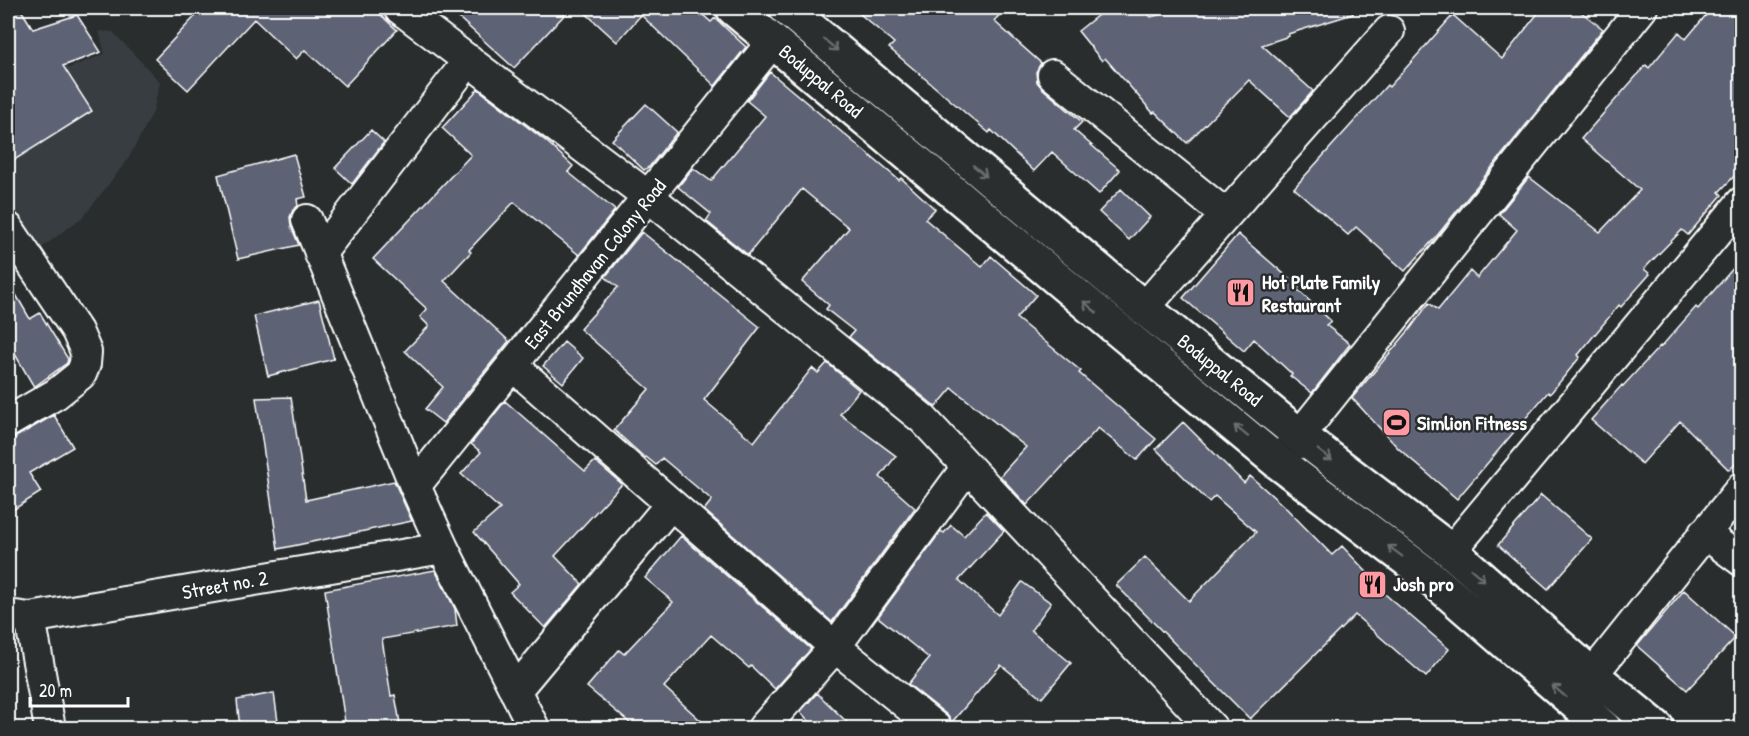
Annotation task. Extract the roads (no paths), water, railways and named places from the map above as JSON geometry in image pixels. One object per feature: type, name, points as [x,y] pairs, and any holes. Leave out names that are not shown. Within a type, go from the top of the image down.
[{"type":"street","points":[[399,8],[649,197],[923,419],[1212,729]]},
{"type":"street","name":"Boduppal Road","points":[[733,8],[1278,462],[1430,577],[1604,729]]},
{"type":"street","points":[[1278,462],[1642,8]]},
{"type":"street","name":"Boduppal Road","points":[[794,10],[1144,308],[1299,435],[1451,551],[1657,729]]},
{"type":"street","points":[[1144,308],[1389,31]]},
{"type":"street","name":"East Brundhavan Colony Road","points":[[415,486],[773,41]]},
{"type":"street","points":[[320,254],[469,60]]},
{"type":"street","points":[[1053,75],[1225,214]]},
{"type":"street","points":[[1451,551],[1742,202]]},
{"type":"street","points":[[308,220],[415,486],[443,548],[534,729]]},
{"type":"street","points":[[8,228],[77,331],[86,352],[81,374],[56,394],[8,422]]},
{"type":"street","points":[[513,366],[835,647],[936,729]]},
{"type":"street","points":[[763,729],[835,647],[967,467]]},
{"type":"street","points":[[1592,675],[1742,487]]},
{"type":"street","points":[[515,691],[670,505]]},
{"type":"street","points":[[1704,533],[1742,561]]},
{"type":"street","name":"Street no. 2","points":[[19,616],[443,548]]},
{"type":"street","points":[[19,616],[50,729]]},
{"type":"place","name":"Hot Plate Family Restaurant","points":[[1241,293]]},
{"type":"place","name":"Simlion Fitness","points":[[1396,423]]},
{"type":"place","name":"Josh pro","points":[[1372,584]]}]
